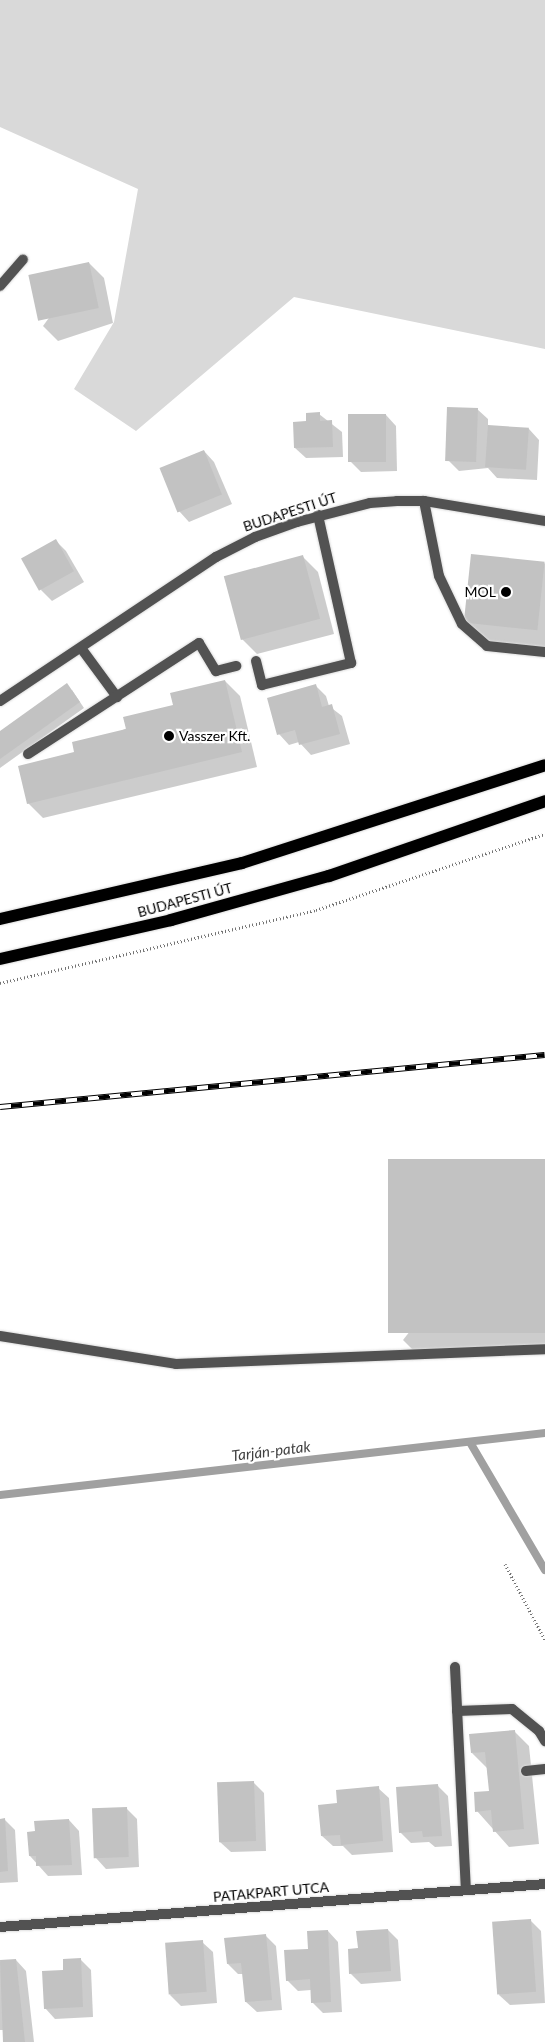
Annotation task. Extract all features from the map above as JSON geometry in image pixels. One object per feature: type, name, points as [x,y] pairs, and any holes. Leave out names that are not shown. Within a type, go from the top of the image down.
[{"type":"main road","name":"BUDAPESTI ÚT","points":[[0,920],[242,863],[545,765]]},
{"type":"main road","name":"BUDAPESTI ÚT","points":[[0,959],[171,920],[329,876],[545,801]]},
{"type":"street","points":[[0,286],[22,260]]},
{"type":"street","points":[[424,501],[438,576],[462,624],[487,646],[545,652]]},
{"type":"street","name":"BUDAPESTI ÚT","points":[[0,701],[216,556],[256,537],[318,515],[370,503],[424,501],[545,521]]},
{"type":"street","points":[[256,661],[262,685],[351,663],[318,515]]},
{"type":"street","points":[[28,754],[199,643],[216,671],[236,666]]},
{"type":"street","points":[[81,648],[117,697]]},
{"type":"street","points":[[0,1336],[176,1364],[545,1350]]},
{"type":"street","points":[[455,1667],[466,1890]]},
{"type":"street","points":[[457,1711],[512,1709],[539,1731],[545,1741]]},
{"type":"street","points":[[526,1771],[545,1770]]},
{"type":"street","name":"PATAKPART UTCA","points":[[0,1927],[545,1884]]},
{"type":"path","points":[[0,983],[316,910],[545,834]]},
{"type":"path","points":[[505,1564],[545,1640]]},
{"type":"shaded area","points":[[0,0],[545,0],[545,349],[294,297],[136,431],[74,389],[114,322],[138,189],[0,127]]},
{"type":"building","points":[[89,262],[99,308],[38,321],[28,275]]},
{"type":"building","points":[[447,407],[478,408],[476,462],[445,461]]},
{"type":"building","points":[[320,412],[320,421],[332,420],[333,447],[294,448],[293,422],[306,421],[306,413]]},
{"type":"building","points":[[348,414],[386,414],[386,462],[348,462]]},
{"type":"building","points":[[488,425],[529,428],[526,470],[485,467]]},
{"type":"building","points":[[204,450],[222,495],[177,512],[159,468]]},
{"type":"building","points":[[56,539],[74,571],[39,591],[21,558]]},
{"type":"building","name":"MOL","points":[[471,554],[545,562],[537,630],[464,623]]},
{"type":"building","points":[[303,555],[320,619],[241,640],[224,576]]},
{"type":"building","name":"Vasszer Kft.","points":[[225,680],[242,752],[27,804],[18,766],[74,752],[72,742],[126,729],[123,717],[173,705],[170,693]]},
{"type":"building","points":[[67,683],[80,702],[0,759],[0,731]]},
{"type":"building","points":[[316,684],[322,707],[332,704],[340,734],[299,745],[295,730],[277,735],[267,698]]},
{"type":"building","points":[[388,1159],[545,1159],[545,1333],[388,1333]]},
{"type":"building","points":[[515,1730],[524,1829],[493,1832],[491,1810],[475,1812],[474,1792],[489,1791],[485,1752],[471,1753],[469,1734]]},
{"type":"building","points":[[254,1781],[256,1841],[219,1842],[217,1782]]},
{"type":"building","points":[[438,1784],[442,1836],[423,1837],[422,1831],[399,1833],[396,1787]]},
{"type":"building","points":[[379,1786],[383,1841],[341,1845],[340,1835],[321,1836],[318,1805],[337,1803],[336,1790]]},
{"type":"building","points":[[127,1807],[129,1857],[94,1858],[92,1808]]},
{"type":"building","points":[[5,1818],[8,1871],[0,1872],[0,1819]]},
{"type":"building","points":[[69,1819],[72,1865],[36,1866],[36,1856],[29,1856],[27,1832],[35,1831],[34,1821]]},
{"type":"building","points":[[531,1919],[536,1992],[497,1995],[492,1922]]},
{"type":"building","points":[[388,1929],[391,1971],[349,1974],[348,1949],[358,1948],[356,1931]]},
{"type":"building","points":[[328,1930],[331,2002],[311,2003],[310,1979],[286,1981],[284,1950],[308,1949],[307,1931]]},
{"type":"building","points":[[266,1934],[272,2000],[245,2002],[241,1963],[227,1964],[224,1938]]},
{"type":"building","points":[[203,1940],[207,1992],[169,1995],[165,1943]]},
{"type":"building","points":[[81,1958],[83,2007],[44,2009],[42,1971],[63,1970],[63,1959]]},
{"type":"building","points":[[16,1959],[25,2042],[3,2042],[0,1960]]},
{"type":"waterway","name":"Tarján-patak","points":[[0,1495],[545,1433]]},
{"type":"waterway","points":[[471,1444],[545,1570]]},
{"type":"railway","points":[[0,1107],[545,1055]]},
{"type":"place","name":"MOL","points":[[506,592]]},
{"type":"place","name":"Vasszer Kft.","points":[[169,736]]}]
